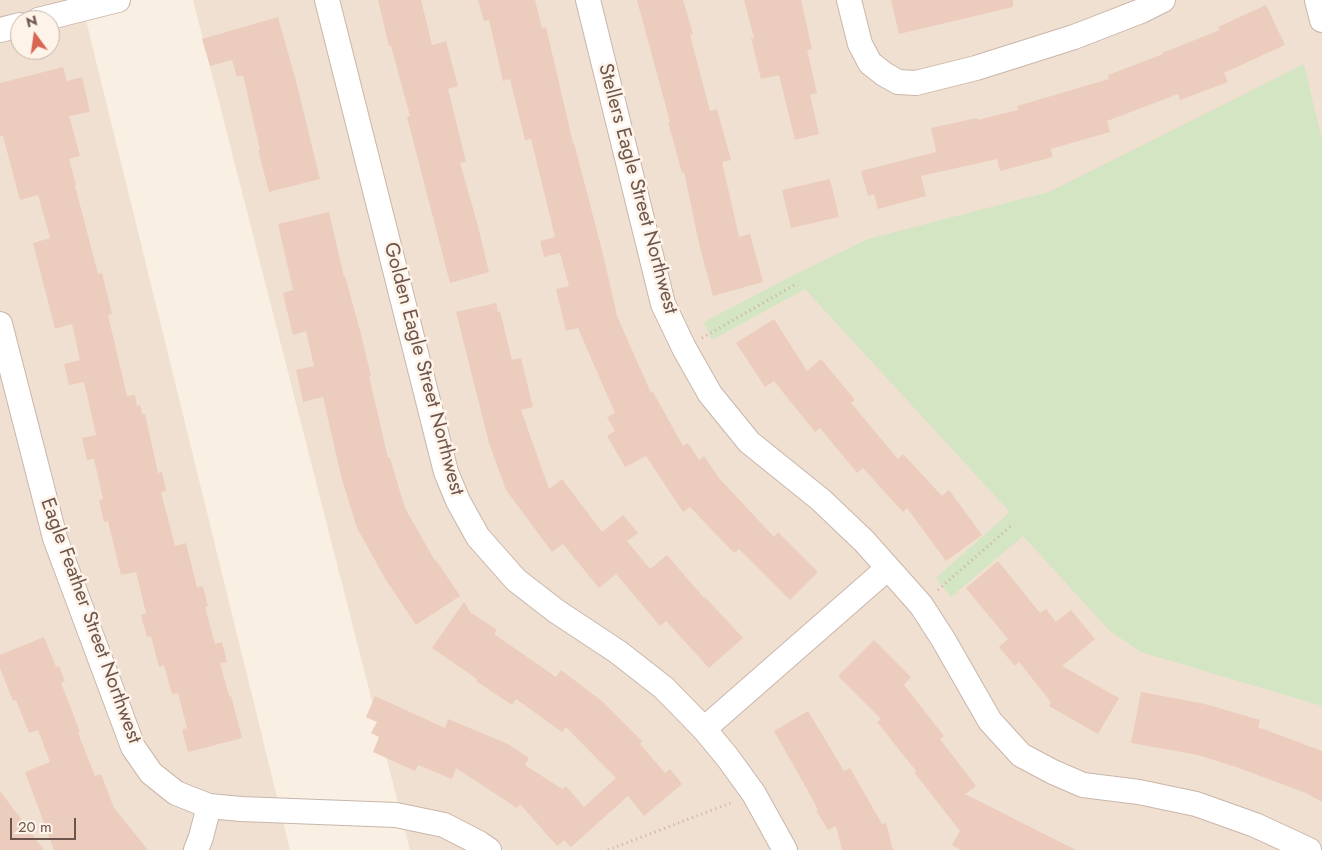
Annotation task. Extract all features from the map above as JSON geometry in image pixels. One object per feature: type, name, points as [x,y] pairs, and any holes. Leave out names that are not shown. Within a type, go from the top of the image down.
[{"type":"street","points":[[60,14],[118,0]]},
{"type":"street","name":"Golden Eagle Street Northwest","points":[[328,0],[446,472],[458,502],[478,537],[516,580],[556,611],[618,652],[664,688],[704,729],[754,794],[785,850]]},
{"type":"street","name":"Stellers Eagle Street Northwest","points":[[588,0],[663,304],[684,348],[710,394],[749,442],[821,500],[864,541],[921,605],[990,721],[1021,755],[1083,785],[1139,792],[1196,804],[1255,825],[1309,850]]},
{"type":"street","points":[[849,0],[860,44],[870,63],[898,82],[916,83],[976,68],[1074,37],[1163,0]]},
{"type":"street","points":[[1317,0],[1322,20]]},
{"type":"street","name":"Eagle Feather Street Northwest","points":[[0,324],[8,393],[55,538],[133,747],[151,773],[176,793],[209,806],[396,815],[444,825],[480,843],[489,850]]},
{"type":"street","points":[[704,729],[888,568]]},
{"type":"street","points":[[196,850],[209,806]]},
{"type":"path","points":[[684,348],[796,284]]},
{"type":"path","points":[[921,605],[1013,524]]},
{"type":"path","points":[[608,850],[754,794]]},
{"type":"shaded area","points":[[0,0],[81,0],[290,850],[0,850]]},
{"type":"shaded area","points":[[193,0],[1322,0],[1322,850],[410,850]]},
{"type":"green space","points":[[1304,64],[1322,140],[1322,706],[1141,652],[1110,631],[1023,536],[951,597],[936,578],[1010,512],[805,289],[712,340],[704,322],[868,239],[1049,192]]},
{"type":"building","points":[[378,0],[421,0],[432,45],[446,41],[458,86],[448,89],[466,162],[460,163],[489,272],[450,283],[407,117],[410,116],[391,46],[389,46]]},
{"type":"building","points":[[478,0],[535,0],[542,28],[546,27],[617,316],[651,393],[653,392],[683,446],[688,443],[699,460],[704,456],[719,478],[774,537],[778,532],[818,572],[790,600],[739,549],[734,553],[690,507],[683,512],[646,456],[625,467],[607,436],[615,431],[607,417],[615,413],[578,328],[566,331],[556,289],[569,286],[560,253],[544,257],[540,241],[555,237],[531,139],[525,140],[510,79],[503,81],[489,20],[484,21]]},
{"type":"building","points":[[637,0],[683,0],[693,34],[690,35],[710,111],[717,109],[731,160],[722,162],[739,237],[750,234],[763,282],[713,296],[700,248],[684,172],[682,173],[668,122],[670,122]]},
{"type":"building","points":[[744,0],[801,0],[812,49],[807,50],[817,93],[810,95],[819,134],[795,140],[779,75],[761,79],[751,38],[754,38]]},
{"type":"building","points":[[891,0],[1013,0],[1013,7],[899,34]]},
{"type":"building","points":[[1266,5],[1285,45],[1224,73],[1228,82],[1180,100],[1178,94],[1107,121],[1110,132],[1051,149],[1053,157],[1000,171],[997,159],[921,176],[926,196],[878,209],[874,194],[868,196],[861,171],[936,152],[931,128],[977,118],[978,120],[1018,110],[1017,106],[1109,79],[1108,75],[1220,30],[1218,27]]},
{"type":"building","points":[[278,17],[320,179],[269,192],[258,150],[260,150],[243,75],[237,77],[232,60],[210,66],[202,39]]},
{"type":"building","points":[[63,67],[67,81],[82,77],[90,112],[69,116],[80,156],[69,159],[98,274],[102,273],[112,314],[108,315],[127,396],[135,395],[137,406],[140,405],[142,414],[145,414],[158,473],[162,472],[166,491],[161,492],[175,546],[186,543],[197,587],[203,586],[208,606],[205,607],[215,644],[222,642],[227,662],[220,663],[242,738],[188,752],[182,730],[187,728],[178,693],[172,694],[164,665],[159,667],[151,636],[147,637],[141,615],[146,613],[136,572],[121,575],[108,521],[104,522],[99,500],[103,499],[94,459],[87,460],[82,438],[96,435],[84,382],[69,385],[64,364],[80,360],[72,324],[55,329],[33,243],[50,238],[38,195],[20,200],[3,136],[0,136],[0,83]]},
{"type":"building","points":[[830,179],[839,217],[791,228],[782,190]]},
{"type":"building","points":[[329,212],[344,277],[361,334],[388,458],[390,458],[405,508],[435,561],[460,596],[416,625],[386,580],[357,528],[341,476],[323,397],[303,402],[296,370],[314,366],[306,331],[293,335],[283,293],[293,290],[278,224]]},
{"type":"building","points":[[496,303],[498,312],[500,311],[512,360],[521,358],[533,407],[521,410],[549,489],[562,479],[602,532],[623,515],[638,533],[627,541],[650,569],[667,555],[704,598],[743,638],[709,668],[666,621],[660,626],[616,574],[599,588],[563,544],[552,552],[506,490],[489,443],[456,312]]},
{"type":"building","points":[[774,319],[807,371],[821,359],[855,400],[851,403],[898,459],[903,454],[942,496],[949,490],[982,535],[946,561],[907,508],[903,512],[863,468],[857,473],[820,428],[815,432],[774,381],[765,387],[736,343]]},
{"type":"building","points":[[998,561],[1040,613],[1046,609],[1056,622],[1071,610],[1095,639],[1062,666],[1119,698],[1098,734],[1049,706],[1051,702],[1019,662],[1015,666],[999,647],[1008,639],[966,588]]},
{"type":"building","points":[[464,602],[470,612],[497,630],[494,634],[556,677],[561,670],[603,702],[642,741],[640,744],[665,773],[670,769],[682,784],[644,816],[628,796],[571,847],[564,840],[557,846],[520,804],[517,808],[456,768],[452,779],[418,765],[415,771],[373,752],[379,737],[371,733],[377,722],[366,717],[375,696],[445,728],[448,719],[508,744],[529,758],[525,765],[562,789],[566,786],[584,807],[616,778],[566,727],[562,732],[516,699],[512,705],[432,648]]},
{"type":"building","points":[[44,637],[56,667],[59,666],[65,681],[61,683],[95,776],[101,774],[114,808],[148,850],[54,850],[25,772],[50,762],[38,730],[29,733],[16,700],[13,701],[0,668],[0,655]]},
{"type":"building","points":[[874,640],[911,677],[904,685],[944,736],[940,739],[976,786],[965,794],[1076,850],[961,850],[952,845],[960,831],[877,722],[881,719],[838,676]]},
{"type":"building","points":[[1141,692],[1205,704],[1260,720],[1258,727],[1322,751],[1322,802],[1306,793],[1198,755],[1131,743]]},
{"type":"building","points":[[808,711],[844,771],[850,768],[882,824],[886,823],[893,850],[842,850],[836,826],[828,830],[774,731]]},
{"type":"building","points":[[0,791],[44,850],[0,850]]}]
